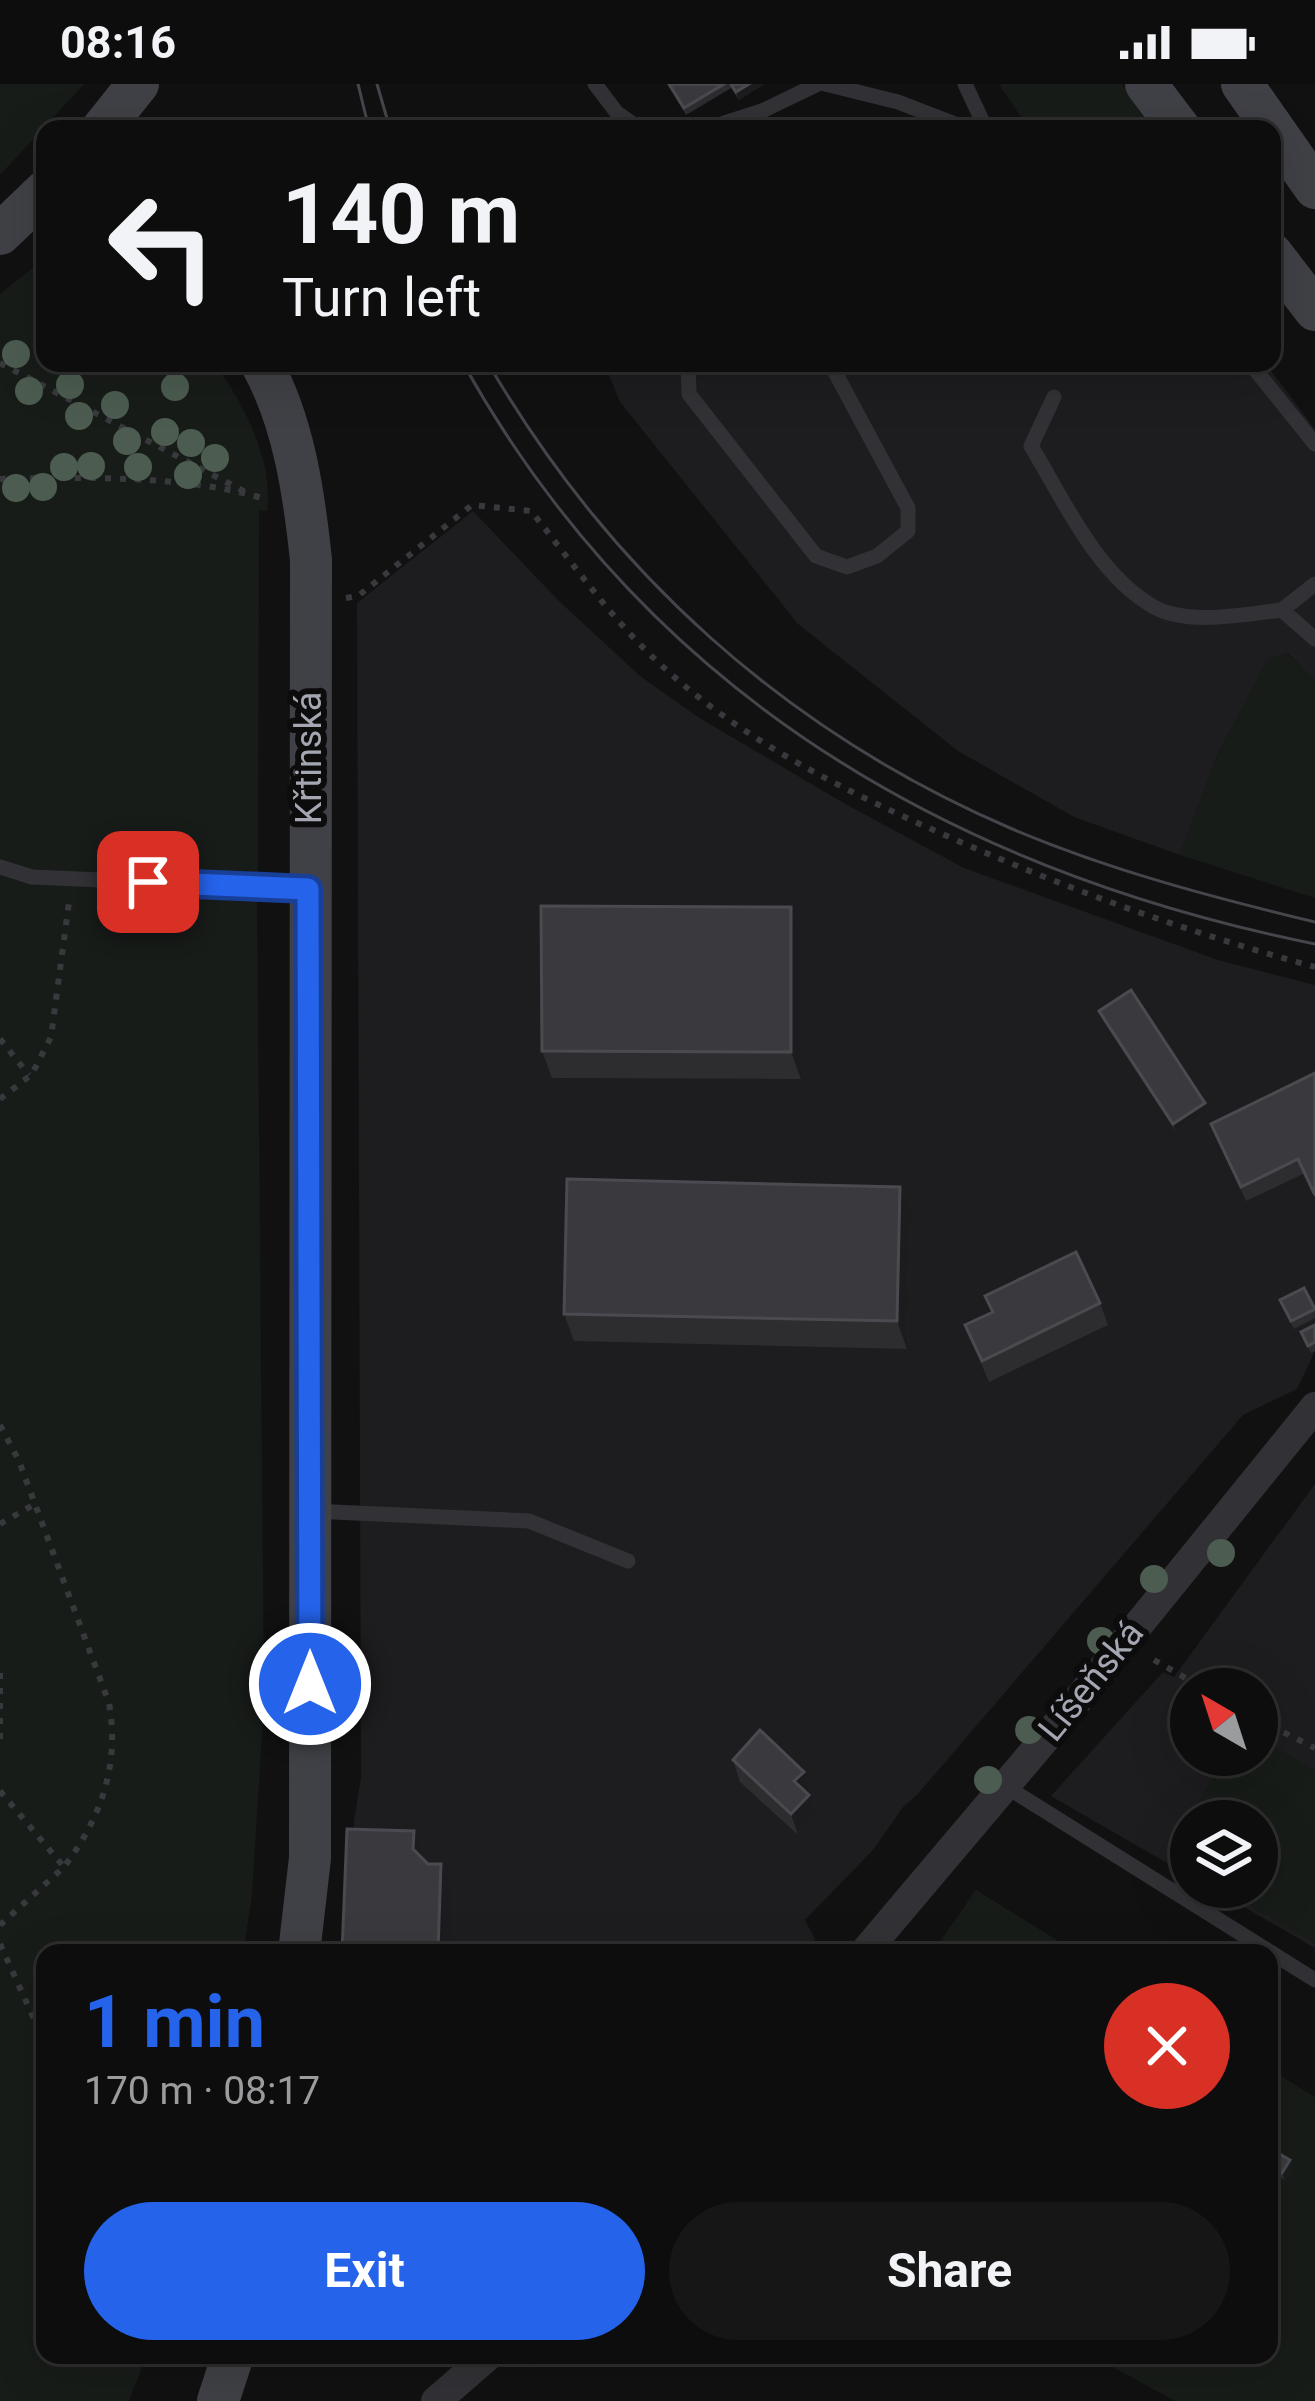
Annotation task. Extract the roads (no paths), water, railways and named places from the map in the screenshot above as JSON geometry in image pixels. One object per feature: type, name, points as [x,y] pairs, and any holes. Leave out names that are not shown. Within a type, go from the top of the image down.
[{"type":"street","points":[[109,120],[138,84]]},
{"type":"street","points":[[1146,84],[1173,120]]},
{"type":"street","points":[[1242,84],[1267,120]]},
{"type":"street","points":[[1281,140],[1315,188]]},
{"type":"street","points":[[0,234],[36,200]]},
{"type":"street","points":[[1281,266],[1315,310]]},
{"type":"street","name":"Křtinská","points":[[266,372],[303,488],[310,560],[310,1858],[300,1944]]},
{"type":"street","name":"Líšeňská","points":[[872,1944],[1315,1408]]},
{"type":"street","points":[[436,2401],[479,2364]]},
{"type":"lane","points":[[596,84],[627,120]]},
{"type":"lane","points":[[734,120],[822,84],[898,102],[945,120]]},
{"type":"lane","points":[[965,84],[982,120]]},
{"type":"lane","points":[[688,372],[689,394],[815,556],[847,567],[877,556],[908,531],[908,508],[835,372]]},
{"type":"lane","points":[[1257,372],[1315,444]]},
{"type":"lane","points":[[1054,397],[1031,446],[1117,577],[1156,608],[1212,618],[1282,610],[1315,584]]},
{"type":"lane","points":[[1282,610],[1315,639]]},
{"type":"lane","points":[[0,867],[32,877],[308,889]]},
{"type":"lane","points":[[309,1511],[529,1521],[628,1561]]},
{"type":"lane","points":[[1005,1786],[1257,1944]]},
{"type":"lane","points":[[1278,1957],[1315,1980]]},
{"type":"tram line","points":[[358,84],[367,120]]},
{"type":"tram line","points":[[377,84],[387,120]]},
{"type":"tram line","points":[[469,372],[538,480],[623,583],[718,673],[822,750],[934,815],[1054,869],[1181,911],[1315,944]]},
{"type":"tram line","points":[[494,372],[590,511],[648,577],[779,694],[852,744],[929,789],[1047,843],[1161,881],[1315,922]]}]
